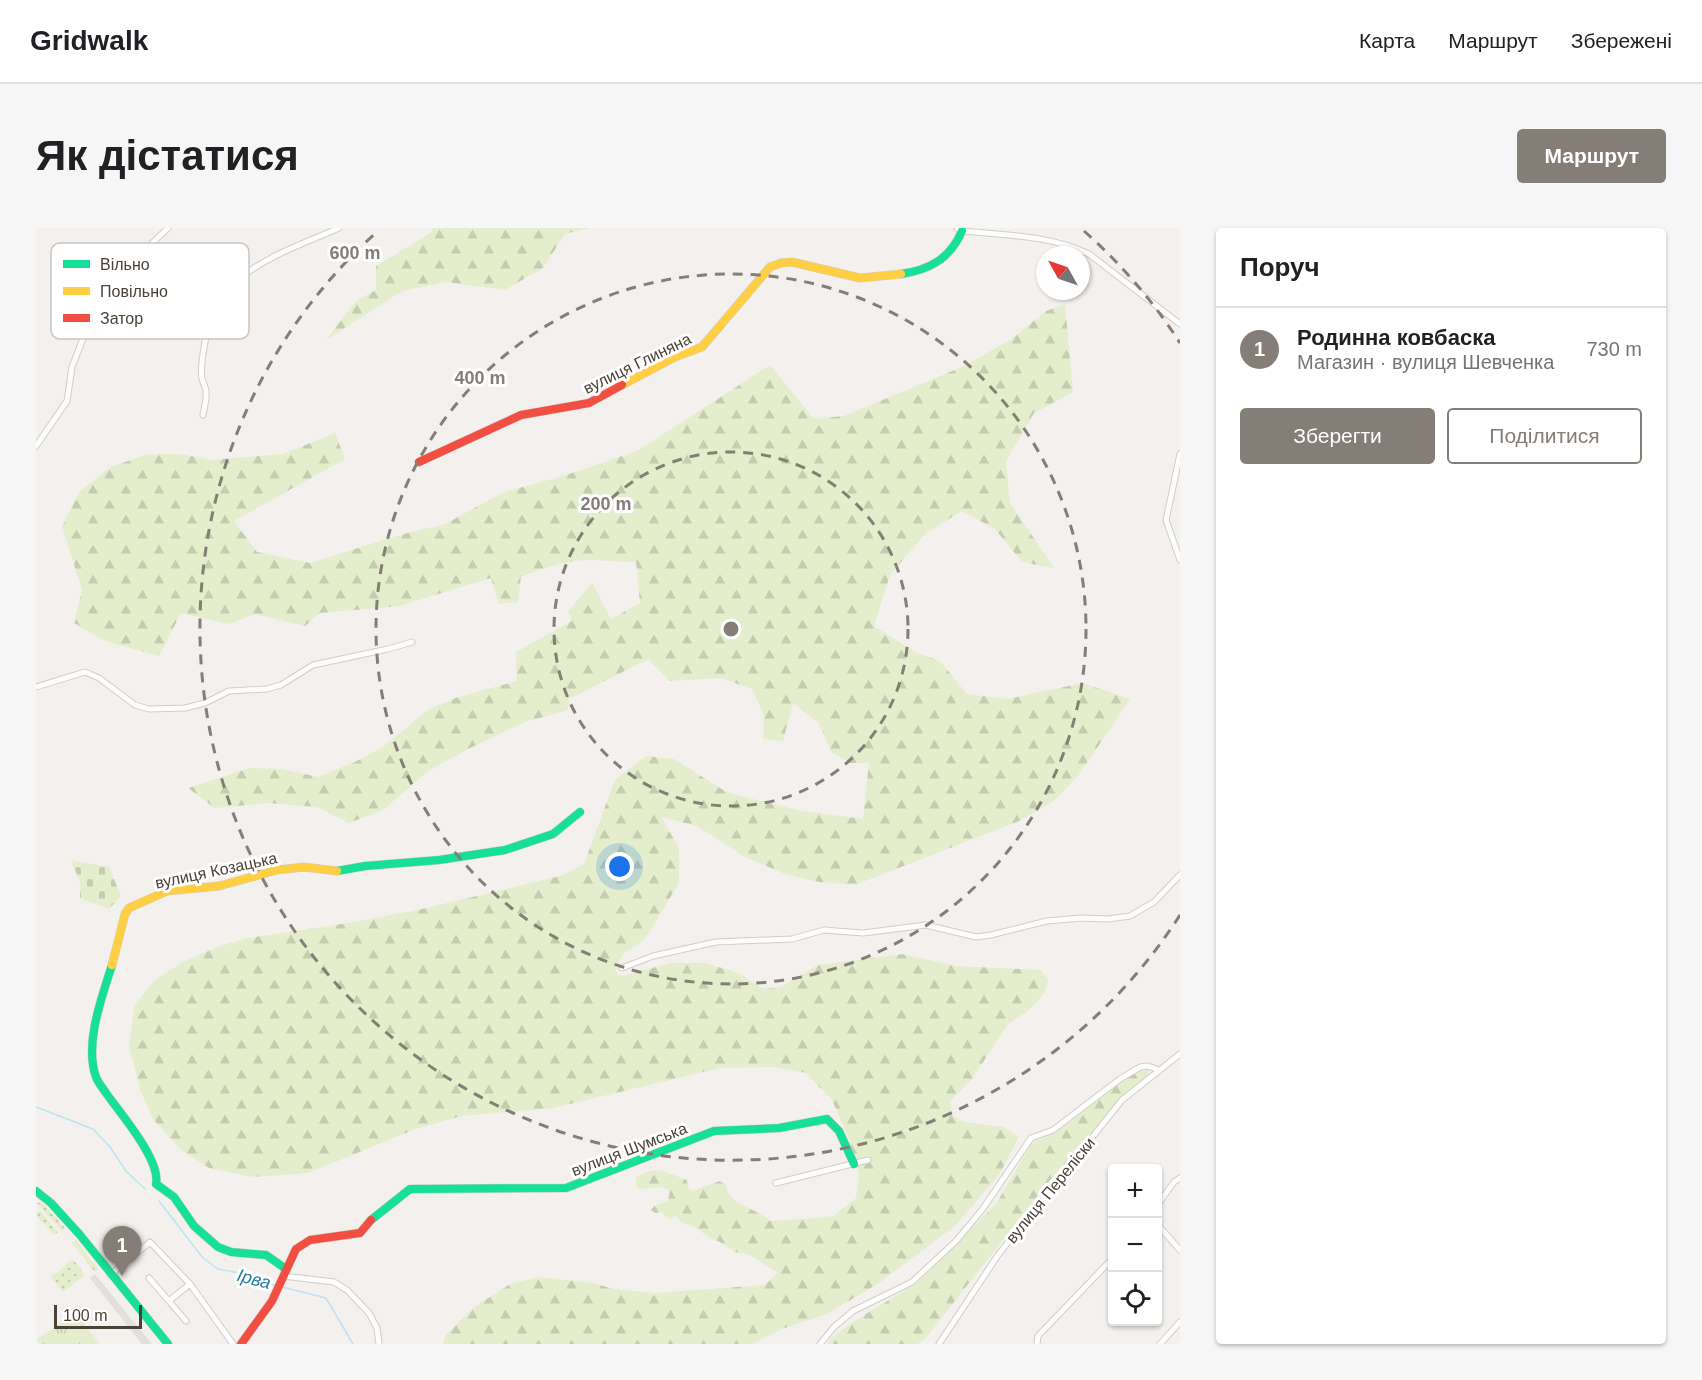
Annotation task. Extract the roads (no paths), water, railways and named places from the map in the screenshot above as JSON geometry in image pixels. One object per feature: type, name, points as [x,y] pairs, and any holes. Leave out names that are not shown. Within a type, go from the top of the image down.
[{"type":"street","points":[[152,243],[168,228]]},
{"type":"street","points":[[249,271],[308,240],[339,228]]},
{"type":"street","points":[[959,229],[1074,246],[1089,254],[1180,324]]},
{"type":"street","name":"вулиця Глиняна","points":[[419,462],[521,415],[589,403],[675,357],[702,346],[770,267],[780,261],[801,262],[859,278],[917,270],[932,267],[941,261],[960,238],[959,229]]},
{"type":"street","points":[[36,446],[67,401],[72,367],[83,339]]},
{"type":"street","points":[[203,415],[206,392],[202,378],[205,339]]},
{"type":"street","points":[[1180,454],[1166,520],[1180,560]]},
{"type":"street","points":[[36,687],[85,672],[99,678],[135,705],[150,709],[185,708],[205,703],[229,691],[267,689],[281,685],[313,665],[412,642]]},
{"type":"street","name":"вулиця Козацька","points":[[282,1278],[266,1256],[231,1252],[218,1247],[194,1226],[174,1197],[156,1184],[157,1179],[151,1158],[96,1078],[93,1060],[94,1023],[120,939],[125,914],[129,908],[167,891],[219,886],[277,870],[304,867],[337,871],[505,850],[553,834],[580,812]]},
{"type":"street","points":[[622,968],[654,956],[716,942],[792,939],[824,930],[863,933],[926,925],[976,937],[1047,921],[1119,918],[1130,916],[1154,902],[1180,875]]},
{"type":"street","name":"вулиця Переліски","points":[[939,1344],[998,1255],[1122,1100],[1180,1054]]},
{"type":"street","points":[[819,1344],[834,1327],[854,1311],[912,1282],[956,1241],[982,1210],[1031,1138],[1053,1130],[1120,1079],[1140,1067],[1148,1066],[1159,1070]]},
{"type":"street","name":"вулиця Шумська","points":[[242,1344],[272,1301],[296,1249],[310,1240],[360,1233],[371,1220],[410,1189],[566,1188],[714,1131],[779,1128],[827,1119],[839,1131],[854,1164]]},
{"type":"street","points":[[776,1183],[868,1160]]},
{"type":"street","points":[[1162,1198],[1174,1182],[1180,1178]]},
{"type":"street","points":[[36,1191],[51,1203],[73,1227],[168,1344]]},
{"type":"street","points":[[1162,1229],[1179,1247]]},
{"type":"street","points":[[110,1275],[150,1242],[190,1284],[233,1344]]},
{"type":"street","points":[[1037,1344],[1038,1336],[1108,1264]]},
{"type":"street","points":[[149,1278],[186,1321]]},
{"type":"street","points":[[282,1278],[334,1282],[347,1290],[369,1313],[377,1328],[379,1344]]},
{"type":"street","points":[[169,1301],[190,1284]]},
{"type":"street","points":[[1160,1344],[1180,1322]]},
{"type":"waterway","name":"Ірва","points":[[36,1107],[93,1129],[110,1147],[126,1171],[145,1189]]},
{"type":"waterway","name":"Ірва","points":[[159,1201],[203,1258],[218,1269],[245,1274],[275,1285]]},
{"type":"waterway","name":"Ірва","points":[[282,1287],[326,1298],[353,1344]]},
{"type":"place","name":"Родинна ковбаска","points":[[122,1276]]}]
